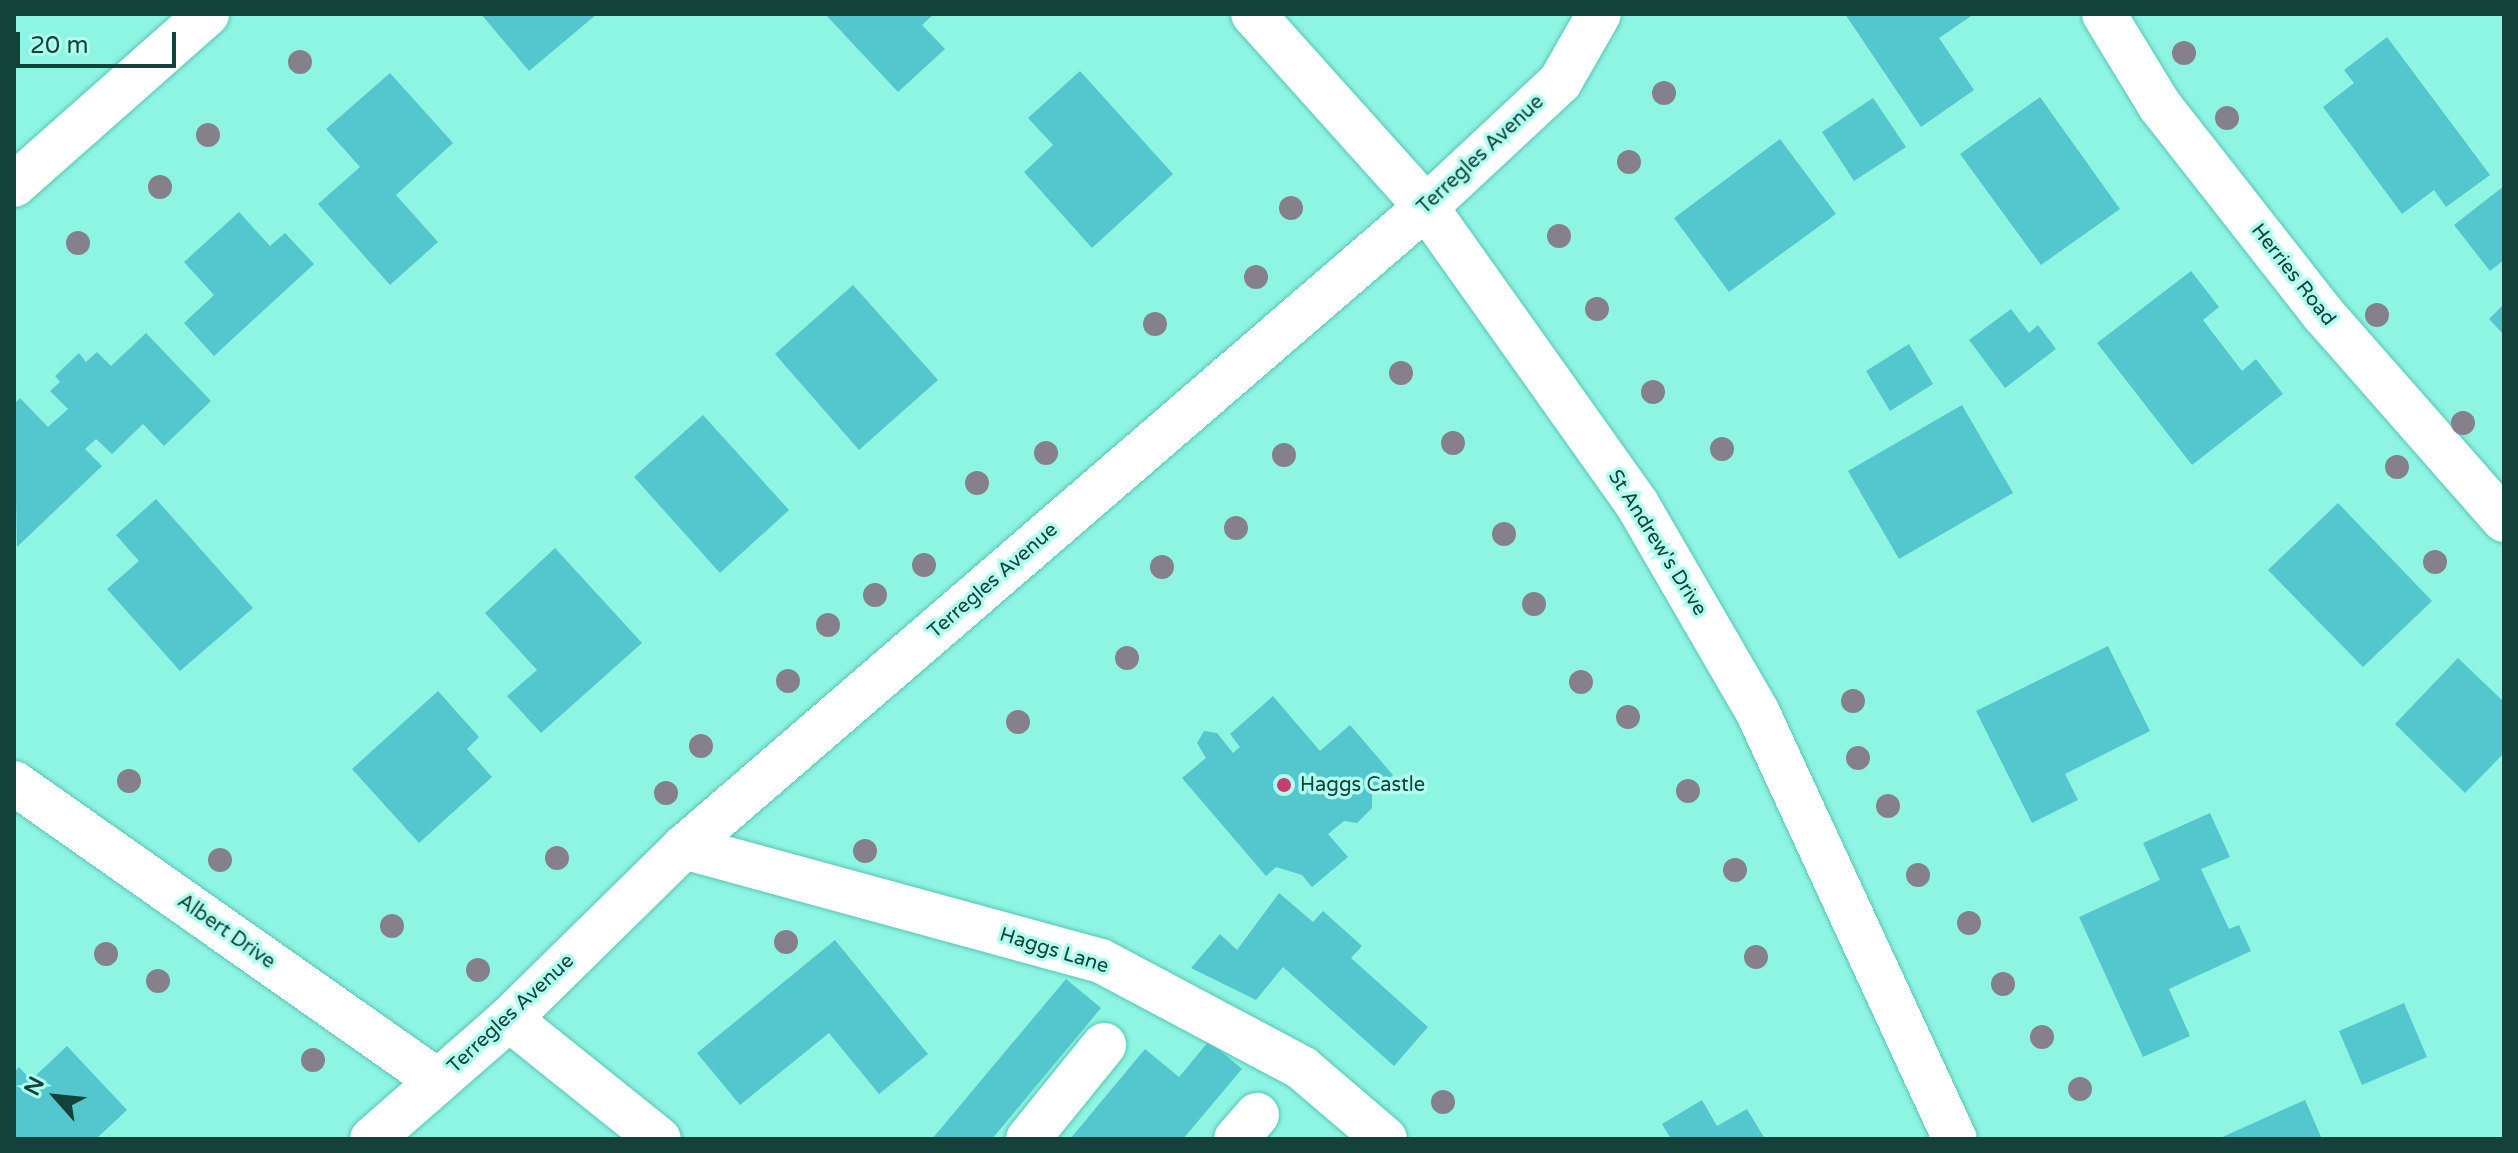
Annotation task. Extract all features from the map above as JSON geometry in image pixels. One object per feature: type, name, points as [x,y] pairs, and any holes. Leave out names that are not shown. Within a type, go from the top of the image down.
[{"type":"street","points":[[14,185],[207,14]]},
{"type":"street","name":"St Andrew's Drive","points":[[1253,14],[1426,207],[1637,504],[1758,713],[1955,1139]]},
{"type":"street","name":"Terregles Avenue","points":[[372,1139],[509,1019],[684,847],[1426,207],[1560,82],[1599,14]]},
{"type":"street","name":"Herries Road","points":[[2104,14],[2160,106],[2324,315],[2504,520]]},
{"type":"street","name":"Albert Drive","points":[[14,783],[438,1081]]},
{"type":"street","name":"Haggs Lane","points":[[684,847],[1101,961],[1302,1068],[1385,1139]]},
{"type":"street","points":[[509,1019],[659,1139]]},
{"type":"street","points":[[1028,1139],[1104,1045]]},
{"type":"building","points":[[481,14],[597,14],[529,71]]},
{"type":"building","points":[[825,14],[934,14],[922,25],[945,49],[898,92]]},
{"type":"building","points":[[1845,14],[1974,14],[1939,38],[1974,90],[1921,127]]},
{"type":"building","points":[[2387,37],[2490,175],[2446,207],[2434,190],[2402,214],[2323,107],[2354,83],[2344,70]]},
{"type":"building","points":[[1080,71],[1173,174],[1092,248],[1024,172],[1053,145],[1028,118]]},
{"type":"building","points":[[390,73],[453,143],[396,195],[438,242],[390,285],[318,204],[360,167],[326,129]]},
{"type":"building","points":[[2040,97],[2120,209],[2041,265],[1960,154]]},
{"type":"building","points":[[1873,98],[1906,147],[1854,181],[1822,132]]},
{"type":"building","points":[[1780,139],[1836,214],[1729,292],[1674,218]]},
{"type":"building","points":[[2504,186],[2504,260],[2490,271],[2454,225]]},
{"type":"building","points":[[239,212],[270,246],[285,233],[314,264],[214,356],[184,323],[214,295],[184,262]]},
{"type":"building","points":[[2191,271],[2219,307],[2203,320],[2242,371],[2256,359],[2283,394],[2192,465],[2097,343]]},
{"type":"building","points":[[853,285],[938,380],[859,450],[775,354]]},
{"type":"building","points":[[2504,304],[2504,335],[2489,319]]},
{"type":"building","points":[[2011,309],[2029,333],[2038,325],[2056,349],[2005,388],[1969,340]]},
{"type":"building","points":[[146,333],[211,401],[164,446],[143,424],[112,454],[96,439],[85,449],[102,466],[17,547],[14,404],[20,398],[48,427],[68,409],[50,391],[60,382],[55,376],[79,353],[86,362],[97,352],[111,366]]},
{"type":"building","points":[[1909,344],[1933,384],[1890,411],[1866,371]]},
{"type":"building","points":[[1962,405],[2013,493],[1899,559],[1848,471]]},
{"type":"building","points":[[703,415],[789,510],[720,573],[634,477]]},
{"type":"building","points":[[156,499],[253,608],[180,671],[107,589],[139,561],[116,535]]},
{"type":"building","points":[[2338,503],[2432,601],[2363,667],[2268,570]]},
{"type":"building","points":[[555,548],[642,643],[541,733],[507,696],[537,670],[485,613]]},
{"type":"building","points":[[2108,646],[2150,731],[2065,774],[2078,800],[2032,823],[1976,711]]},
{"type":"building","points":[[2458,658],[2504,702],[2504,753],[2465,793],[2395,724]]},
{"type":"building","points":[[438,691],[479,737],[467,749],[492,777],[419,843],[352,769]]},
{"type":"building","name":"Haggs Castle","points":[[1273,696],[1320,751],[1350,725],[1393,775],[1372,793],[1372,808],[1357,823],[1344,821],[1328,834],[1348,857],[1312,887],[1302,875],[1276,867],[1266,876],[1182,778],[1206,758],[1197,743],[1204,731],[1217,733],[1233,753],[1240,747],[1230,734]]},
{"type":"building","points":[[2210,813],[2230,857],[2201,869],[2229,929],[2239,925],[2251,951],[2169,989],[2190,1036],[2143,1057],[2079,917],[2160,880],[2143,843]]},
{"type":"building","points":[[1279,893],[1313,922],[1323,911],[1362,946],[1351,958],[1428,1027],[1394,1066],[1283,967],[1256,1000],[1191,968],[1220,934],[1237,950]]},
{"type":"building","points":[[835,940],[928,1054],[879,1094],[829,1033],[740,1105],[697,1053]]},
{"type":"building","points":[[1066,979],[1101,1008],[992,1139],[932,1139]]},
{"type":"building","points":[[2404,1003],[2427,1057],[2362,1085],[2339,1031]]},
{"type":"building","points":[[1209,1041],[1242,1069],[1183,1139],[1070,1139],[1145,1049],[1179,1077]]},
{"type":"building","points":[[67,1046],[127,1110],[96,1139],[14,1139],[14,1072],[19,1067],[31,1080]]},
{"type":"building","points":[[1702,1100],[1717,1126],[1747,1109],[1765,1139],[1671,1139],[1662,1124]]},
{"type":"building","points":[[2305,1100],[2322,1139],[2218,1139]]},
{"type":"place","name":"Haggs Castle","points":[[1284,785]]}]
